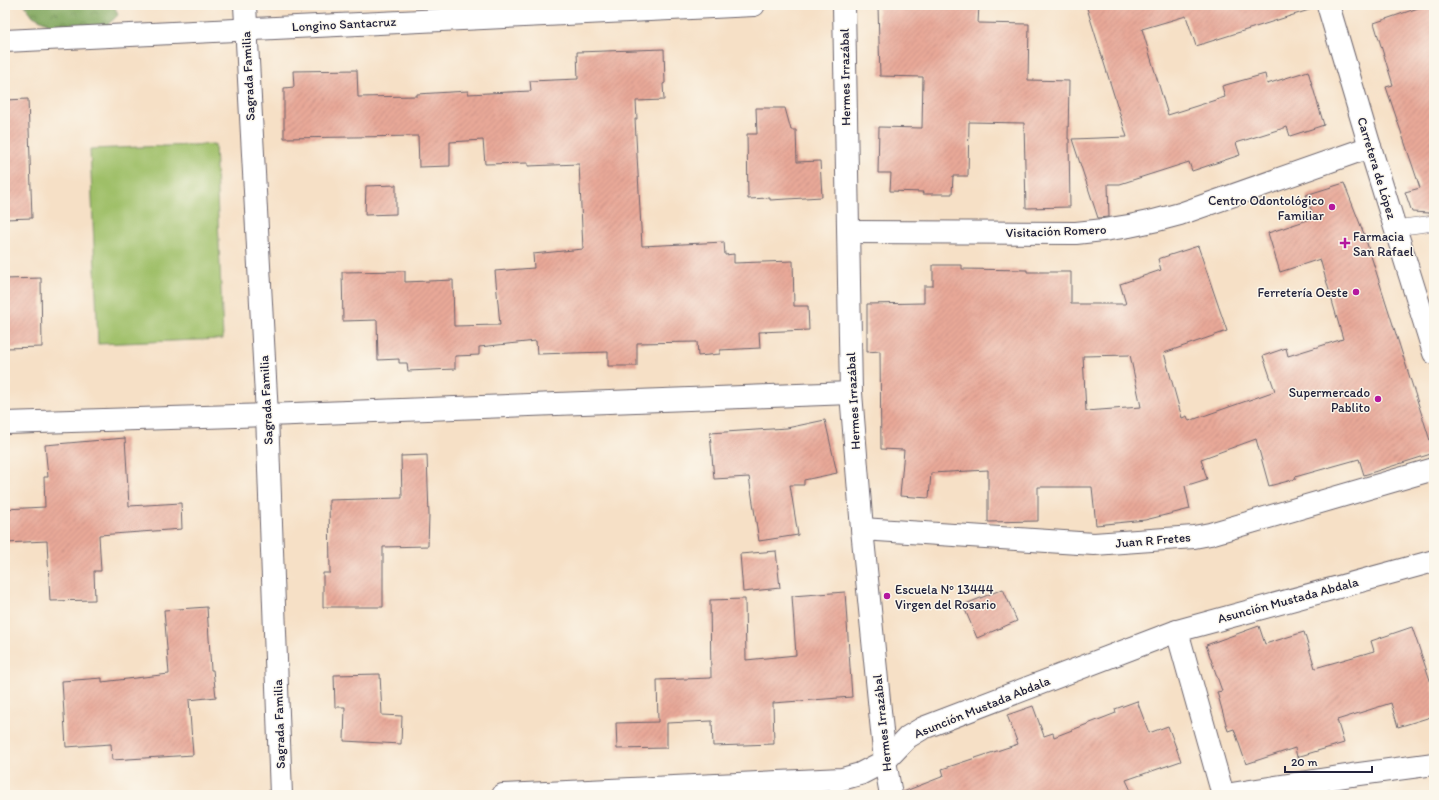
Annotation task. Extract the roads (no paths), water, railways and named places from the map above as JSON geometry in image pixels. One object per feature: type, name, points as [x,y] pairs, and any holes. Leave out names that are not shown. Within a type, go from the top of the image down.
[{"type":"street","name":"Sagrada Familia","points":[[245,5],[267,415],[281,795]]},
{"type":"street","name":"Longino Santacruz","points":[[5,41],[754,5]]},
{"type":"street","name":"Hermes Irrazábal","points":[[844,5],[851,393],[862,529],[886,761],[891,795]]},
{"type":"street","name":"Carretera de López","points":[[1328,5],[1395,228],[1430,322],[1434,353]]},
{"type":"street","name":"Visitación Romero","points":[[849,232],[1076,233],[1105,231],[1180,214],[1370,147]]},
{"type":"street","points":[[5,423],[267,415],[851,393]]},
{"type":"street","name":"Juan R Fretes","points":[[862,529],[1094,544],[1194,537],[1218,532],[1434,469]]},
{"type":"street","name":"Asunción Mustada Abdala","points":[[503,795],[842,779],[860,774],[886,761],[908,737],[923,728],[1177,630],[1434,561]]},
{"type":"street","points":[[1177,630],[1224,795],[1434,764]]},
{"type":"street","points":[[1338,795],[1352,775]]},
{"type":"lane","points":[[1395,228],[1434,224]]},
{"type":"place","name":"Centro Odontológico Familiar","points":[[1332,207]]},
{"type":"place","name":"Farmacia San Rafael","points":[[1345,243]]},
{"type":"place","name":"Ferretería Oeste","points":[[1356,292]]},
{"type":"place","name":"Supermercado Pablito","points":[[1378,399]]},
{"type":"place","name":"Escuela Nº 13444 Virgen del Rosario","points":[[887,596]]}]
